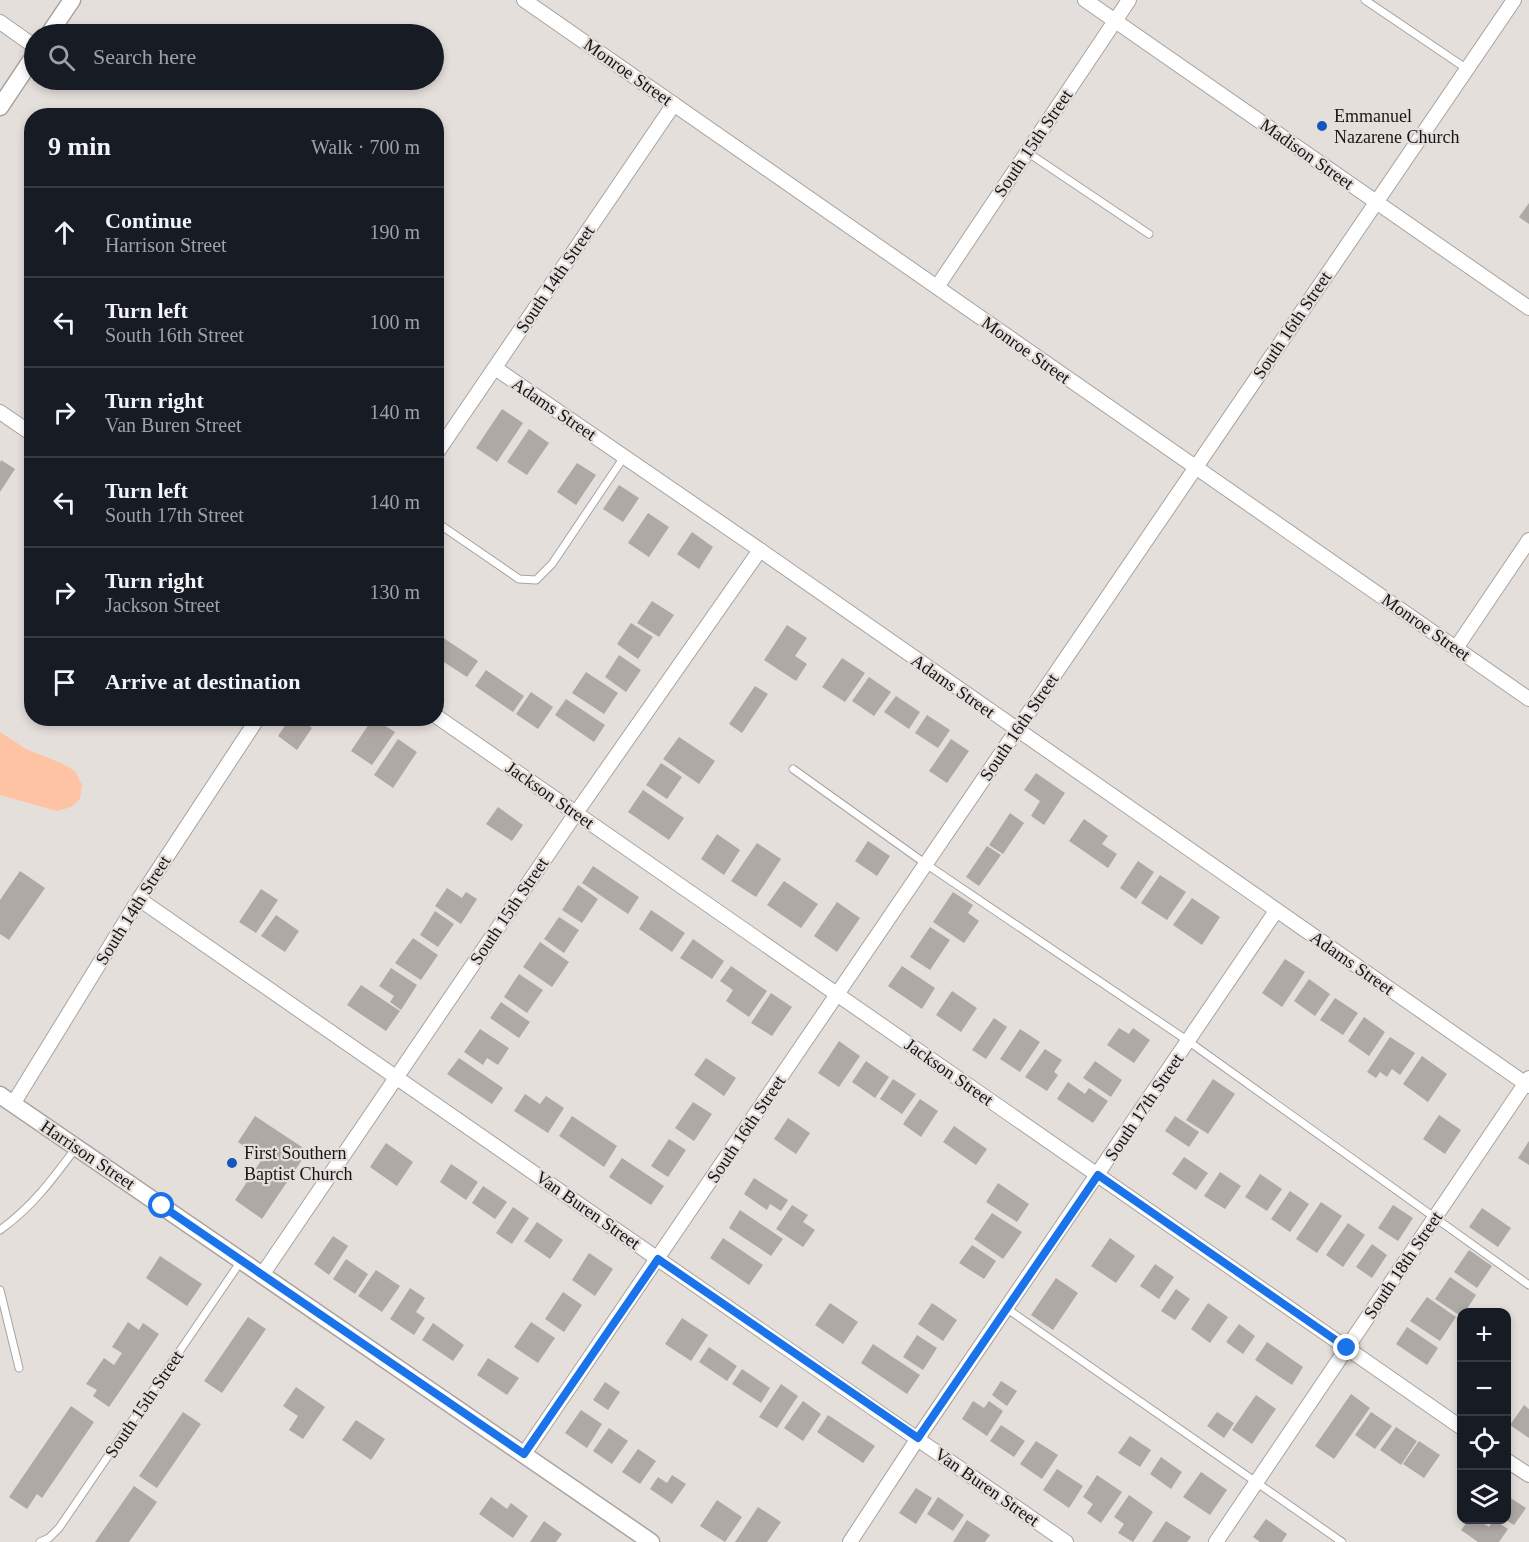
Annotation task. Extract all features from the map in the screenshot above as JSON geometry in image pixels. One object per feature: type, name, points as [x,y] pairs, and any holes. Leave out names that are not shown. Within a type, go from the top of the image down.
[{"type":"street","points":[[56,24],[72,0]]},
{"type":"street","name":"Monroe Street","points":[[524,0],[1529,699]]},
{"type":"street","name":"Madison Street","points":[[1085,0],[1529,308]]},
{"type":"street","name":"South 15th Street","points":[[936,287],[1129,0]]},
{"type":"street","name":"South 16th Street","points":[[524,1454],[1514,0]]},
{"type":"street","points":[[0,22],[24,39]]},
{"type":"street","points":[[0,107],[24,71]]},
{"type":"street","name":"South 14th Street","points":[[444,442],[674,104]]},
{"type":"street","name":"Adams Street","points":[[495,368],[760,550],[1276,911],[1528,1083]]},
{"type":"street","points":[[0,412],[24,428]]},
{"type":"street","points":[[1456,648],[1529,540]]},
{"type":"street","name":"South 15th Street","points":[[262,1275],[576,813],[760,550]]},
{"type":"street","name":"Jackson Street","points":[[444,722],[1457,1425]]},
{"type":"street","name":"South 14th Street","points":[[7,1099],[253,726]]},
{"type":"street","name":"Van Buren Street","points":[[139,898],[1066,1542]]},
{"type":"street","name":"South 17th Street","points":[[850,1542],[918,1438],[1276,911]]},
{"type":"street","name":"South 18th Street","points":[[1216,1542],[1528,1083]]},
{"type":"street","name":"Harrison Street","points":[[7,1099],[651,1542]]},
{"type":"street","points":[[1511,1463],[1529,1475]]},
{"type":"lane","points":[[1365,0],[1467,69]]},
{"type":"lane","points":[[1027,152],[1149,234]]},
{"type":"lane","points":[[444,527],[519,579],[536,580],[552,564],[624,457]]},
{"type":"lane","points":[[793,769],[926,864],[1188,1041],[1529,1285]]},
{"type":"lane","points":[[0,1230],[40,1195],[76,1146]]},
{"type":"lane","name":"South 15th Street","points":[[40,1542],[49,1538],[59,1528],[241,1261]]},
{"type":"lane","points":[[0,1290],[19,1368]]},
{"type":"lane","points":[[1006,1308],[1342,1542]]},
{"type":"shaded area","points":[[0,732],[26,749],[75,771],[82,785],[80,799],[71,807],[57,811],[0,795]]},
{"type":"building","points":[[1529,203],[1529,224],[1519,217]]},
{"type":"building","points":[[502,409],[523,423],[497,462],[476,448]]},
{"type":"building","points":[[529,429],[549,443],[527,475],[507,462]]},
{"type":"building","points":[[1,460],[15,469],[0,492],[0,463]]},
{"type":"building","points":[[577,463],[596,475],[576,505],[557,492]]},
{"type":"building","points":[[619,485],[639,498],[623,522],[603,509]]},
{"type":"building","points":[[648,513],[669,527],[649,557],[628,543]]},
{"type":"building","points":[[692,532],[713,547],[699,569],[677,554]]},
{"type":"building","points":[[652,601],[674,615],[659,637],[637,623]]},
{"type":"building","points":[[631,623],[653,637],[638,659],[617,644]]},
{"type":"building","points":[[787,625],[807,638],[795,656],[807,664],[796,681],[764,660]]},
{"type":"building","points":[[444,638],[478,661],[467,677],[444,662]]},
{"type":"building","points":[[619,655],[641,670],[626,692],[605,677]]},
{"type":"building","points":[[842,658],[865,673],[845,702],[822,687]]},
{"type":"building","points":[[486,670],[524,696],[513,712],[475,686]]},
{"type":"building","points":[[586,672],[618,693],[604,714],[572,693]]},
{"type":"building","points":[[869,677],[891,692],[874,716],[852,701]]},
{"type":"building","points":[[755,686],[768,694],[742,733],[729,724]]},
{"type":"building","points":[[531,692],[553,707],[538,729],[516,714]]},
{"type":"building","points":[[896,696],[920,712],[909,729],[884,712]]},
{"type":"building","points":[[566,699],[605,725],[594,742],[555,715]]},
{"type":"building","points":[[927,715],[950,730],[938,748],[915,733]]},
{"type":"building","points":[[285,726],[309,726],[312,728],[297,750],[278,736]]},
{"type":"building","points":[[368,726],[386,726],[395,732],[372,765],[351,751]]},
{"type":"building","points":[[679,737],[715,761],[699,784],[663,759]]},
{"type":"building","points":[[398,739],[417,752],[393,788],[374,775]]},
{"type":"building","points":[[951,739],[969,751],[947,783],[929,771]]},
{"type":"building","points":[[661,763],[682,777],[667,799],[646,785]]},
{"type":"building","points":[[1036,773],[1065,793],[1044,825],[1031,816],[1040,801],[1024,790]]},
{"type":"building","points":[[643,790],[684,818],[669,840],[628,812]]},
{"type":"building","points":[[498,807],[523,825],[512,841],[486,824]]},
{"type":"building","points":[[1010,813],[1024,823],[1003,854],[989,845]]},
{"type":"building","points":[[1084,819],[1108,836],[1102,844],[1117,854],[1108,868],[1069,841]]},
{"type":"building","points":[[717,834],[740,850],[724,875],[701,859]]},
{"type":"building","points":[[868,841],[890,856],[877,876],[855,861]]},
{"type":"building","points":[[757,843],[781,859],[756,897],[731,881]]},
{"type":"building","points":[[987,846],[1001,855],[979,886],[966,877]]},
{"type":"building","points":[[1138,861],[1154,872],[1136,899],[1120,888]]},
{"type":"building","points":[[593,866],[639,897],[628,914],[582,883]]},
{"type":"building","points":[[20,871],[45,888],[9,940],[0,934],[0,900]]},
{"type":"building","points":[[1160,875],[1186,892],[1167,920],[1141,903]]},
{"type":"building","points":[[784,881],[818,904],[801,928],[767,905]]},
{"type":"building","points":[[578,885],[598,899],[582,923],[562,910]]},
{"type":"building","points":[[447,888],[462,898],[466,892],[477,899],[461,924],[435,906]]},
{"type":"building","points":[[261,889],[278,900],[256,933],[239,922]]},
{"type":"building","points":[[953,892],[973,905],[968,913],[979,921],[964,943],[933,922]]},
{"type":"building","points":[[1192,898],[1220,917],[1202,945],[1173,925]]},
{"type":"building","points":[[837,902],[860,918],[837,952],[814,936]]},
{"type":"building","points":[[651,910],[685,933],[672,952],[639,929]]},
{"type":"building","points":[[435,911],[454,924],[438,947],[420,935]]},
{"type":"building","points":[[276,915],[299,931],[285,952],[261,936]]},
{"type":"building","points":[[559,917],[579,930],[564,953],[544,939]]},
{"type":"building","points":[[930,927],[950,940],[930,970],[910,957]]},
{"type":"building","points":[[413,938],[438,955],[421,980],[395,963]]},
{"type":"building","points":[[693,939],[724,961],[712,979],[680,958]]},
{"type":"building","points":[[540,942],[569,962],[552,987],[523,967]]},
{"type":"building","points":[[1285,959],[1305,972],[1282,1007],[1262,993]]},
{"type":"building","points":[[731,966],[767,991],[749,1017],[726,1001],[733,990],[720,981]]},
{"type":"building","points":[[902,966],[935,988],[922,1009],[888,986]]},
{"type":"building","points":[[391,968],[417,985],[401,1010],[390,1002],[394,996],[379,986]]},
{"type":"building","points":[[519,974],[543,990],[527,1013],[504,997]]},
{"type":"building","points":[[1309,979],[1330,994],[1315,1016],[1294,1001]]},
{"type":"building","points":[[361,985],[400,1011],[386,1031],[347,1005]]},
{"type":"building","points":[[952,991],[977,1008],[961,1032],[936,1015]]},
{"type":"building","points":[[771,993],[792,1007],[772,1036],[751,1023]]},
{"type":"building","points":[[1335,998],[1358,1013],[1343,1035],[1320,1020]]},
{"type":"building","points":[[501,1002],[530,1022],[519,1038],[490,1018]]},
{"type":"building","points":[[1364,1017],[1385,1032],[1369,1056],[1348,1041]]},
{"type":"building","points":[[994,1018],[1007,1027],[986,1059],[972,1050]]},
{"type":"building","points":[[1119,1028],[1129,1034],[1133,1028],[1150,1040],[1134,1063],[1107,1045]]},
{"type":"building","points":[[480,1029],[509,1048],[498,1065],[487,1058],[483,1065],[464,1052]]},
{"type":"building","points":[[1020,1029],[1040,1042],[1020,1072],[1000,1059]]},
{"type":"building","points":[[1390,1037],[1415,1053],[1400,1075],[1392,1069],[1387,1077],[1380,1072],[1376,1078],[1367,1072]]},
{"type":"building","points":[[839,1041],[860,1056],[839,1087],[818,1073]]},
{"type":"building","points":[[1045,1049],[1062,1060],[1054,1072],[1058,1075],[1047,1091],[1025,1077]]},
{"type":"building","points":[[1422,1056],[1447,1074],[1428,1102],[1403,1084]]},
{"type":"building","points":[[459,1058],[503,1088],[492,1104],[447,1074]]},
{"type":"building","points":[[706,1058],[736,1078],[724,1096],[694,1075]]},
{"type":"building","points":[[866,1061],[889,1077],[875,1098],[852,1082]]},
{"type":"building","points":[[1095,1061],[1122,1080],[1111,1097],[1083,1078]]},
{"type":"building","points":[[893,1079],[916,1094],[902,1114],[880,1099]]},
{"type":"building","points":[[1213,1079],[1235,1094],[1208,1134],[1186,1120]]},
{"type":"building","points":[[1068,1082],[1085,1094],[1089,1088],[1108,1101],[1093,1123],[1057,1099]]},
{"type":"building","points":[[525,1094],[540,1104],[546,1096],[564,1108],[548,1133],[514,1111]]},
{"type":"building","points":[[920,1099],[938,1111],[921,1137],[903,1124]]},
{"type":"building","points":[[693,1102],[712,1114],[694,1141],[675,1128]]},
{"type":"building","points":[[1439,1115],[1461,1130],[1445,1154],[1423,1139]]},
{"type":"building","points":[[255,1116],[308,1151],[262,1219],[235,1200],[262,1159],[238,1142]]},
{"type":"building","points":[[572,1116],[617,1146],[604,1167],[559,1136]]},
{"type":"building","points":[[1175,1116],[1199,1132],[1189,1147],[1165,1131]]},
{"type":"building","points":[[788,1118],[810,1133],[796,1154],[774,1139]]},
{"type":"building","points":[[954,1126],[987,1149],[976,1165],[943,1142]]},
{"type":"building","points":[[669,1139],[686,1150],[668,1177],[651,1166]]},
{"type":"building","points":[[1529,1141],[1529,1165],[1518,1158]]},
{"type":"building","points":[[386,1143],[413,1162],[397,1186],[370,1167]]},
{"type":"building","points":[[1184,1157],[1208,1173],[1196,1190],[1172,1174]]},
{"type":"building","points":[[622,1158],[664,1186],[651,1205],[609,1177]]},
{"type":"building","points":[[451,1164],[478,1182],[466,1200],[440,1182]]},
{"type":"building","points":[[1220,1172],[1241,1186],[1225,1209],[1204,1196]]},
{"type":"building","points":[[1260,1174],[1282,1189],[1267,1211],[1245,1197]]},
{"type":"building","points":[[754,1178],[788,1200],[781,1211],[770,1204],[767,1210],[744,1194]]},
{"type":"building","points":[[998,1183],[1029,1204],[1017,1222],[986,1202]]},
{"type":"building","points":[[483,1186],[507,1202],[495,1219],[472,1203]]},
{"type":"building","points":[[1290,1191],[1309,1204],[1290,1232],[1271,1219]]},
{"type":"building","points":[[1321,1202],[1342,1216],[1317,1253],[1296,1239]]},
{"type":"building","points":[[792,1205],[808,1215],[803,1222],[815,1230],[803,1247],[776,1229]]},
{"type":"building","points":[[1393,1205],[1413,1218],[1398,1241],[1378,1228]]},
{"type":"building","points":[[513,1207],[529,1218],[512,1244],[496,1233]]},
{"type":"building","points":[[1482,1208],[1511,1228],[1498,1247],[1469,1227]]},
{"type":"building","points":[[740,1210],[783,1239],[771,1256],[729,1228]]},
{"type":"building","points":[[992,1213],[1022,1232],[1003,1259],[974,1239]]},
{"type":"building","points":[[537,1222],[563,1240],[550,1259],[524,1241]]},
{"type":"building","points":[[1348,1223],[1365,1235],[1343,1267],[1326,1255]]},
{"type":"building","points":[[333,1236],[348,1246],[329,1275],[314,1264]]},
{"type":"building","points":[[723,1238],[763,1265],[749,1285],[710,1258]]},
{"type":"building","points":[[1110,1238],[1135,1256],[1116,1283],[1091,1266]]},
{"type":"building","points":[[1372,1244],[1387,1255],[1372,1278],[1356,1267]]},
{"type":"building","points":[[972,1245],[996,1261],[984,1279],[959,1263]]},
{"type":"building","points":[[1469,1250],[1492,1266],[1477,1288],[1454,1272]]},
{"type":"building","points":[[589,1253],[613,1269],[595,1296],[572,1280]]},
{"type":"building","points":[[160,1256],[202,1284],[187,1306],[146,1278]]},
{"type":"building","points":[[346,1259],[368,1274],[355,1294],[333,1279]]},
{"type":"building","points":[[1155,1264],[1174,1277],[1159,1299],[1140,1286]]},
{"type":"building","points":[[376,1270],[400,1286],[382,1312],[358,1296]]},
{"type":"building","points":[[1450,1277],[1476,1295],[1468,1308],[1457,1308],[1457,1314],[1435,1299]]},
{"type":"building","points":[[1056,1278],[1078,1293],[1053,1330],[1031,1315]]},
{"type":"building","points":[[410,1288],[425,1298],[416,1312],[425,1318],[414,1335],[390,1319]]},
{"type":"building","points":[[1176,1289],[1190,1299],[1175,1320],[1161,1311]]},
{"type":"building","points":[[563,1292],[582,1305],[564,1332],[545,1319]]},
{"type":"building","points":[[1427,1297],[1456,1317],[1440,1341],[1410,1321]]},
{"type":"building","points":[[830,1303],[858,1322],[843,1344],[815,1325]]},
{"type":"building","points":[[932,1303],[957,1320],[943,1341],[918,1324]]},
{"type":"building","points":[[1208,1303],[1228,1317],[1210,1343],[1191,1329]]},
{"type":"building","points":[[248,1317],[266,1329],[222,1393],[204,1381]]},
{"type":"building","points":[[682,1318],[708,1335],[691,1361],[665,1344]]},
{"type":"building","points":[[128,1322],[139,1330],[143,1323],[159,1334],[109,1407],[93,1396],[97,1390],[86,1384],[104,1358],[114,1365],[122,1353],[112,1347]]},
{"type":"building","points":[[531,1322],[555,1338],[538,1363],[514,1347]]},
{"type":"building","points":[[433,1323],[464,1345],[453,1361],[422,1340]]},
{"type":"building","points":[[1239,1324],[1255,1336],[1243,1354],[1226,1342]]},
{"type":"building","points":[[1407,1327],[1438,1348],[1427,1365],[1396,1344]]},
{"type":"building","points":[[917,1335],[937,1348],[923,1370],[903,1357]]},
{"type":"building","points":[[1267,1342],[1303,1367],[1292,1385],[1255,1360]]},
{"type":"building","points":[[873,1344],[920,1375],[907,1394],[861,1363]]},
{"type":"building","points":[[709,1347],[737,1366],[727,1381],[699,1362]]},
{"type":"building","points":[[488,1358],[519,1378],[507,1395],[477,1375]]},
{"type":"building","points":[[742,1369],[770,1388],[761,1403],[732,1384]]},
{"type":"building","points":[[1001,1381],[1017,1391],[1007,1406],[992,1395]]},
{"type":"building","points":[[605,1382],[620,1392],[608,1410],[593,1400]]},
{"type":"building","points":[[781,1384],[798,1396],[777,1428],[759,1417]]},
{"type":"building","points":[[296,1387],[325,1407],[303,1439],[289,1430],[298,1416],[283,1406]]},
{"type":"building","points":[[1351,1394],[1370,1408],[1334,1459],[1315,1446]]},
{"type":"building","points":[[1256,1395],[1276,1409],[1252,1444],[1232,1430]]},
{"type":"building","points":[[803,1401],[821,1414],[803,1441],[784,1428]]},
{"type":"building","points":[[973,1401],[984,1408],[989,1401],[1003,1411],[987,1436],[962,1419]]},
{"type":"building","points":[[1524,1405],[1529,1409],[1529,1438],[1511,1424]]},
{"type":"building","points":[[71,1406],[94,1422],[42,1498],[37,1494],[27,1509],[9,1497]]},
{"type":"building","points":[[581,1410],[602,1424],[587,1448],[565,1433]]},
{"type":"building","points":[[183,1412],[201,1424],[157,1488],[139,1476]]},
{"type":"building","points":[[1217,1412],[1234,1423],[1224,1438],[1207,1426]]},
{"type":"building","points":[[1371,1412],[1392,1426],[1375,1449],[1355,1435]]},
{"type":"building","points":[[828,1415],[875,1446],[863,1463],[817,1432]]},
{"type":"building","points":[[356,1420],[385,1439],[371,1460],[342,1440]]},
{"type":"building","points":[[1001,1425],[1025,1441],[1014,1457],[990,1441]]},
{"type":"building","points":[[1396,1427],[1417,1441],[1401,1465],[1380,1450]]},
{"type":"building","points":[[609,1428],[628,1441],[612,1464],[593,1451]]},
{"type":"building","points":[[1130,1436],[1151,1450],[1140,1467],[1118,1453]]},
{"type":"building","points":[[1036,1441],[1058,1455],[1042,1479],[1020,1464]]},
{"type":"building","points":[[1419,1441],[1440,1455],[1424,1478],[1403,1464]]},
{"type":"building","points":[[638,1449],[656,1461],[640,1484],[622,1472]]},
{"type":"building","points":[[1161,1457],[1182,1472],[1171,1489],[1150,1474]]},
{"type":"building","points":[[1057,1469],[1083,1486],[1069,1508],[1043,1490]]},
{"type":"building","points":[[1201,1472],[1227,1490],[1210,1515],[1183,1497]]},
{"type":"building","points":[[672,1475],[686,1484],[672,1504],[650,1489],[658,1477],[667,1483]]},
{"type":"building","points":[[1097,1475],[1122,1492],[1101,1523],[1087,1513],[1093,1504],[1083,1497]]},
{"type":"building","points":[[134,1486],[157,1502],[129,1542],[95,1542]]},
{"type":"building","points":[[916,1488],[932,1498],[916,1524],[899,1513]]},
{"type":"building","points":[[1129,1495],[1153,1512],[1133,1542],[1118,1533],[1124,1524],[1114,1517]]},
{"type":"building","points":[[491,1497],[507,1509],[511,1503],[528,1516],[513,1538],[479,1514]]},
{"type":"building","points":[[938,1497],[964,1515],[953,1531],[927,1514]]},
{"type":"building","points":[[1511,1498],[1526,1508],[1514,1525],[1511,1523]]},
{"type":"building","points":[[717,1500],[742,1517],[725,1542],[700,1526]]},
{"type":"building","points":[[758,1507],[781,1522],[767,1542],[735,1542]]},
{"type":"building","points":[[1266,1519],[1287,1534],[1282,1542],[1260,1542],[1253,1537]]},
{"type":"building","points":[[967,1520],[990,1535],[985,1542],[953,1542]]},
{"type":"building","points":[[544,1521],[562,1534],[556,1542],[530,1542]]},
{"type":"building","points":[[1166,1521],[1191,1537],[1187,1542],[1152,1542]]},
{"type":"building","points":[[1466,1524],[1484,1524],[1489,1527],[1491,1524],[1500,1524],[1508,1529],[1499,1542],[1478,1542],[1461,1530]]},
{"type":"place","name":"Emmanuel Nazarene Church","points":[[1322,126]]},
{"type":"place","name":"First Southern Baptist Church","points":[[232,1163]]},
{"type":"route","points":[[162,1206],[524,1454],[658,1259],[918,1438],[1098,1175],[1347,1348]]}]
